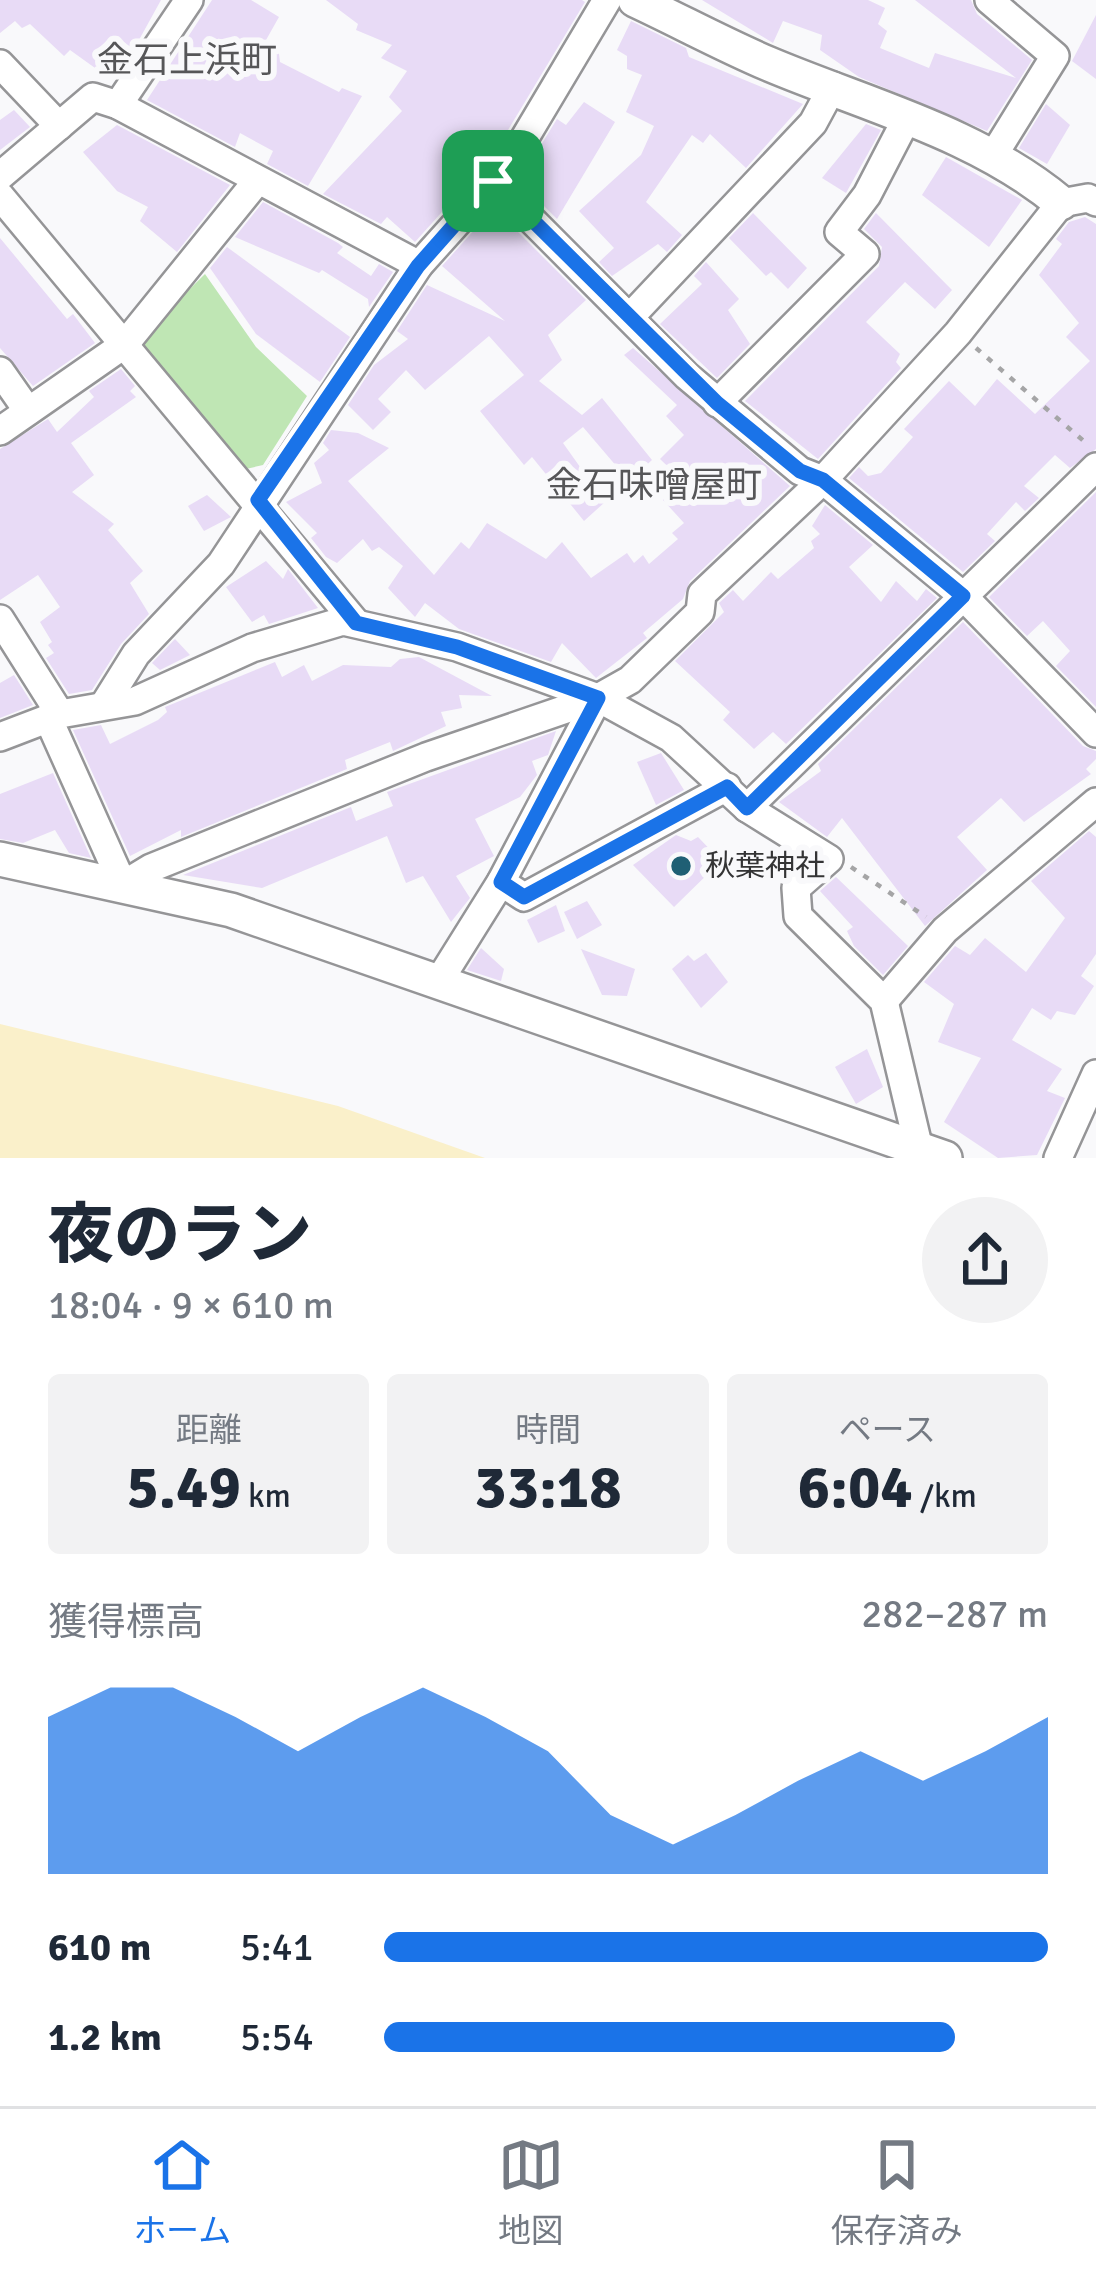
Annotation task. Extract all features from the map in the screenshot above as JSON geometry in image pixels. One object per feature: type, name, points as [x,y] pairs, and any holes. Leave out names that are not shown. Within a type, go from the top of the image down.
[{"type":"street","points":[[118,105],[189,0]]},
{"type":"street","points":[[104,705],[136,654],[220,564],[258,500],[418,266],[508,166],[607,0]]},
{"type":"street","points":[[123,885],[151,868],[426,758],[598,698],[630,680],[700,612],[702,594],[823,480],[1085,197],[833,86],[772,66],[635,0]]},
{"type":"street","points":[[989,0],[1055,56],[993,156]]},
{"type":"street","points":[[0,64],[59,126]]},
{"type":"street","points":[[630,317],[813,123],[833,86]]},
{"type":"street","points":[[0,176],[93,98],[118,105],[418,266]]},
{"type":"street","points":[[717,403],[866,254],[838,232],[867,195],[907,118]]},
{"type":"street","points":[[0,431],[125,344],[257,181]]},
{"type":"street","points":[[493,181],[717,403],[800,471],[823,480],[963,596],[1096,734]]},
{"type":"street","points":[[0,196],[356,623]]},
{"type":"street","points":[[0,371],[28,412]]},
{"type":"street","points":[[747,808],[1096,467]]},
{"type":"street","points":[[0,619],[54,716],[123,885]]},
{"type":"street","points":[[0,737],[54,716],[135,701],[252,648],[343,621],[457,647],[598,698],[671,738],[747,808],[829,859],[796,888],[798,916],[884,1001],[932,1154]]},
{"type":"street","points":[[439,981],[501,882],[598,698]]},
{"type":"street","points":[[501,882],[524,897],[727,787]]},
{"type":"street","points":[[884,1001],[945,930],[1096,802]]},
{"type":"street","points":[[0,859],[231,910],[932,1154]]},
{"type":"street","points":[[1058,1158],[1096,1074]]},
{"type":"path","points":[[958,333],[1096,451]]},
{"type":"path","points":[[829,859],[863,871],[945,930]]},
{"type":"green space","points":[[205,274],[256,347],[307,396],[263,465],[246,469],[145,348],[145,333]]},
{"type":"sand","points":[[0,1024],[338,1106],[485,1158],[0,1158]]},
{"type":"building","points":[[0,0],[161,0],[134,49],[109,78],[70,50],[64,56],[30,24],[22,28],[15,21],[0,33]]},
{"type":"building","points":[[212,0],[251,0],[279,17],[266,40],[278,46],[280,62],[339,92],[342,88],[362,96],[308,186],[267,164],[273,151],[240,133],[235,147],[147,100]]},
{"type":"building","points":[[326,0],[585,2],[493,155],[415,242],[387,217],[381,224],[323,194],[402,111],[389,97],[407,71],[381,58],[392,45],[356,30],[358,24]]},
{"type":"building","points":[[702,0],[868,0],[885,8],[878,24],[887,31],[880,48],[929,68],[935,53],[1016,78],[915,0],[971,0],[977,14],[1032,60],[987,131],[859,77],[820,50],[822,35],[783,21],[773,43]]},
{"type":"building","points":[[1096,15],[1096,79],[1072,61]]},
{"type":"building","points":[[631,21],[686,48],[689,57],[803,104],[746,168],[710,134],[703,143],[692,135],[646,202],[682,235],[667,252],[658,244],[612,276],[599,262],[614,248],[579,211],[641,155],[654,126],[626,112],[642,75],[627,69],[627,56],[617,50]]},
{"type":"building","points":[[584,102],[615,122],[557,219],[519,181],[557,119],[566,125]]},
{"type":"building","points":[[1046,104],[1070,125],[1047,164],[1019,148]]},
{"type":"building","points":[[14,110],[30,127],[0,150],[0,120]]},
{"type":"building","points":[[866,124],[881,130],[846,193],[822,178]]},
{"type":"building","points":[[117,125],[230,185],[177,252],[140,221],[148,207],[117,191],[83,152]]},
{"type":"building","points":[[946,157],[1022,200],[989,247],[922,195]]},
{"type":"building","points":[[263,202],[338,243],[343,247],[337,253],[371,276],[379,264],[393,272],[369,307],[368,299],[322,270],[319,273],[235,237]]},
{"type":"building","points":[[494,208],[586,300],[548,335],[562,360],[539,381],[582,415],[602,398],[652,460],[629,481],[583,427],[563,443],[605,502],[584,521],[532,457],[524,465],[480,411],[524,375],[489,336],[425,390],[406,370],[378,399],[391,412],[373,430],[348,405],[374,365],[408,339],[397,331],[427,285],[505,321],[442,266]]},
{"type":"building","points":[[753,213],[807,268],[788,289],[771,272],[766,276],[729,238]]},
{"type":"building","points":[[876,213],[952,290],[935,309],[905,282],[866,322],[900,354],[896,362],[901,368],[818,459],[745,401],[879,266],[882,247],[864,229]]},
{"type":"building","points":[[1085,217],[1096,224],[1096,449],[1070,468],[1055,455],[1024,486],[1039,498],[1025,511],[1016,502],[987,534],[995,541],[963,572],[849,478],[859,467],[868,476],[881,473],[913,437],[904,429],[949,381],[975,406],[997,379],[1035,414],[1090,361],[1066,337],[1079,323],[1039,275],[1062,244],[1056,239],[1069,222]]},
{"type":"building","points":[[0,238],[67,319],[73,314],[95,343],[33,386],[0,348]]},
{"type":"building","points":[[227,247],[350,337],[320,382],[256,334],[210,268]]},
{"type":"building","points":[[706,262],[739,299],[728,310],[750,344],[717,378],[660,324],[702,284],[694,276]]},
{"type":"building","points":[[633,348],[790,486],[690,581],[683,599],[643,633],[647,638],[596,678],[562,643],[551,662],[459,629],[425,603],[415,617],[388,588],[403,566],[379,547],[372,551],[363,539],[337,563],[326,557],[311,538],[317,533],[286,502],[322,483],[314,463],[329,450],[323,443],[331,430],[358,433],[389,448],[348,481],[434,575],[461,542],[469,549],[487,523],[546,559],[562,542],[591,578],[627,553],[634,563],[643,555],[649,564],[678,539],[672,533],[684,523],[663,500],[685,483],[660,459],[684,435],[666,416],[677,405],[624,355]]},
{"type":"building","points":[[121,369],[135,386],[130,391],[136,397],[71,443],[94,475],[72,492],[114,524],[108,530],[143,571],[130,583],[149,614],[121,644],[92,690],[69,694],[46,658],[54,653],[40,622],[60,607],[38,575],[0,600],[0,449],[48,419],[57,432],[94,397],[89,391]]},
{"type":"building","points":[[1096,492],[1096,707],[1056,666],[1070,651],[1043,621],[1027,636],[989,597]]},
{"type":"building","points":[[207,495],[231,517],[204,531],[188,506]]},
{"type":"building","points":[[825,505],[873,545],[849,567],[881,602],[896,581],[917,601],[926,589],[937,598],[786,744],[773,732],[754,749],[723,720],[730,712],[675,661],[724,612],[719,603],[733,590],[743,601],[771,572],[778,579],[814,548],[811,541],[820,534],[812,526]]},
{"type":"building","points":[[266,561],[283,579],[288,569],[318,608],[269,624],[264,615],[252,622],[226,587]]},
{"type":"building","points":[[963,622],[1083,746],[1096,751],[1096,759],[1086,769],[1091,774],[1024,822],[1001,798],[957,837],[987,870],[925,926],[842,818],[827,837],[779,802],[821,771],[818,764]]},
{"type":"building","points":[[175,639],[190,655],[160,670],[152,663]]},
{"type":"building","points":[[419,657],[492,696],[459,695],[462,708],[441,712],[446,726],[393,751],[390,742],[345,760],[347,769],[181,837],[181,830],[130,856],[73,730],[101,725],[110,744],[158,720],[167,712],[165,707],[275,662],[282,677],[304,665],[312,681],[343,665],[391,667],[400,659]]},
{"type":"building","points":[[14,675],[33,705],[0,718],[0,683]]},
{"type":"building","points":[[556,731],[548,755],[532,761],[537,775],[520,797],[475,819],[494,856],[456,876],[470,898],[451,922],[423,876],[406,883],[387,836],[262,888],[183,875],[351,807],[356,821],[393,806],[387,792]]},
{"type":"building","points":[[661,753],[684,790],[656,805],[637,762]]},
{"type":"building","points":[[53,773],[91,858],[69,853],[55,830],[23,843],[0,839],[0,794]]},
{"type":"building","points":[[1089,831],[1096,837],[1096,954],[1081,976],[1094,986],[1075,1015],[1057,1011],[1051,1020],[1032,1008],[1012,1040],[1062,1069],[1047,1091],[1065,1098],[1037,1155],[998,1158],[944,1122],[981,1058],[938,1042],[954,1004],[924,982],[955,946],[970,955],[985,938],[1026,972],[1065,918],[1031,881]]},
{"type":"building","points":[[676,835],[691,841],[698,837],[721,861],[674,907],[633,865]]},
{"type":"building","points":[[836,877],[908,946],[883,975],[854,946],[847,931],[853,927],[820,891]]},
{"type":"building","points":[[587,901],[602,925],[577,939],[564,912]]},
{"type":"building","points":[[556,905],[565,931],[538,943],[527,920]]},
{"type":"building","points":[[481,948],[504,969],[501,981],[467,970]]},
{"type":"building","points":[[581,949],[635,969],[627,996],[602,995]]},
{"type":"building","points":[[706,953],[728,982],[701,1008],[672,969],[688,955],[694,961]]},
{"type":"building","points":[[867,1049],[883,1087],[856,1104],[835,1067]]},
{"type":"place","name":"秋葉神社","points":[[681,866]]},
{"type":"district","name":"金石上浜町","points":[[187,60]]},
{"type":"district","name":"金石味噌屋町","points":[[654,485]]},
{"type":"route","points":[[493,181],[717,403],[800,471],[823,480],[963,596],[747,808],[727,787],[524,897],[501,882],[598,698],[457,647],[356,623],[258,500],[418,266],[493,181]]}]
